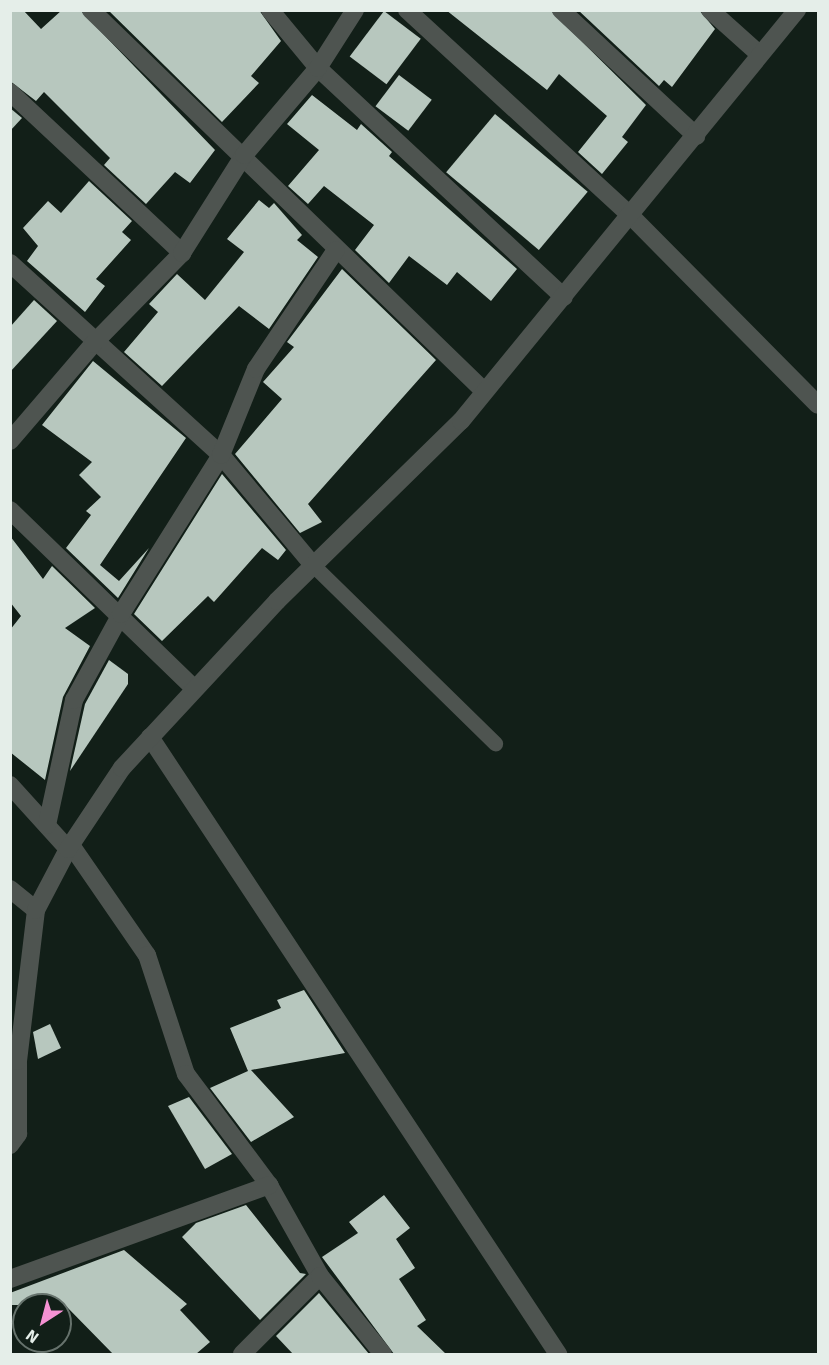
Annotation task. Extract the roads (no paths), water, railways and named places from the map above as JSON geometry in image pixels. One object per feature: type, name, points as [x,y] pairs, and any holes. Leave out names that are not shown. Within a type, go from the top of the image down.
[{"type":"street","points":[[91,10],[244,155],[336,250],[484,391]]},
{"type":"street","points":[[270,10],[318,68],[564,297]]},
{"type":"street","points":[[10,441],[93,344],[182,253],[244,155],[318,68],[355,10]]},
{"type":"street","points":[[407,10],[632,217],[819,405]]},
{"type":"street","points":[[561,10],[696,136]]},
{"type":"street","points":[[710,10],[759,54]]},
{"type":"street","points":[[10,1145],[18,1134],[14,1060],[36,910],[70,847],[150,737],[194,688],[313,565],[461,421],[632,217],[759,54],[797,10]]},
{"type":"street","points":[[10,92],[182,253]]},
{"type":"street","points":[[47,825],[74,700],[120,614],[221,455],[256,369],[336,250]]},
{"type":"street","points":[[10,263],[93,344],[221,455],[313,565]]},
{"type":"street","points":[[10,510],[194,688]]},
{"type":"street","points":[[150,737],[558,1354]]},
{"type":"street","points":[[10,785],[70,847],[147,955],[186,1074],[269,1185],[320,1276],[383,1354]]},
{"type":"street","points":[[10,889],[36,910]]},
{"type":"street","points":[[10,1280],[269,1185]]},
{"type":"street","points":[[242,1354],[320,1276]]},
{"type":"lane","points":[[313,565],[495,743]]}]
